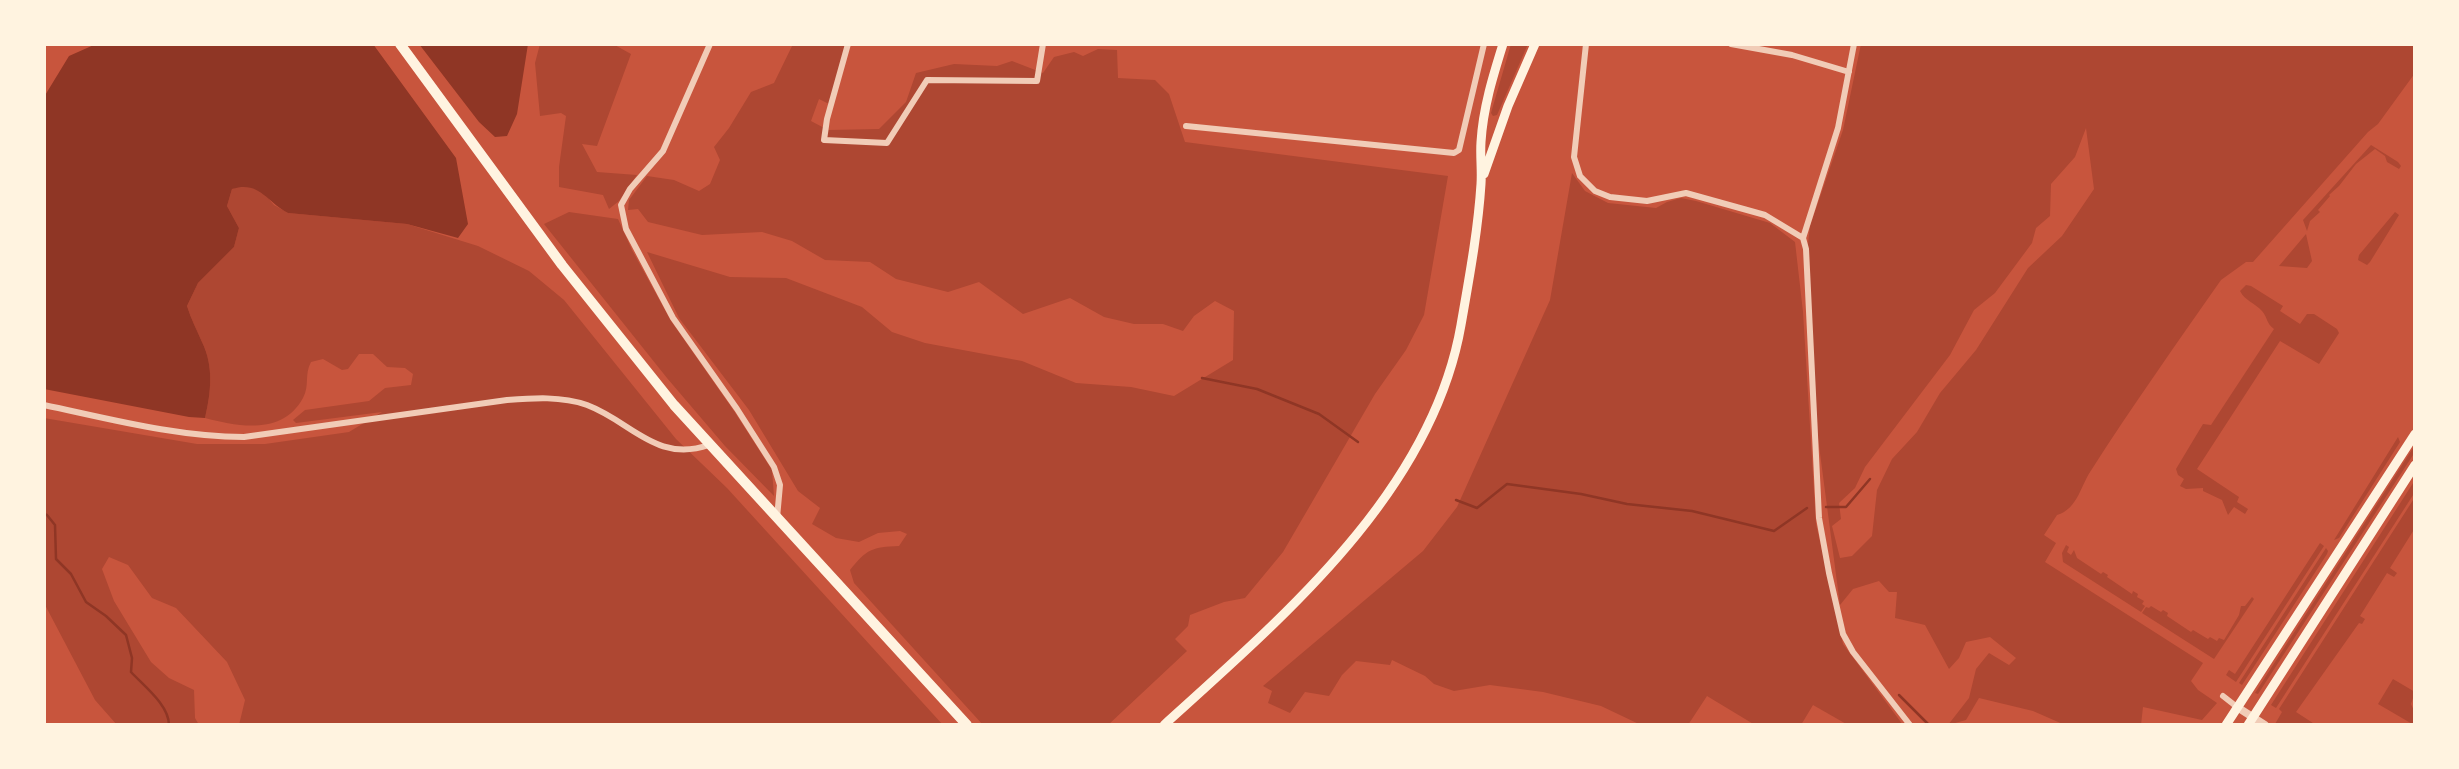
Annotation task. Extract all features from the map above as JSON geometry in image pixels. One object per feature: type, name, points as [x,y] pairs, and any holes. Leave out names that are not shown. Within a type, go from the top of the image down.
[{"type":"main road","points":[[400,44],[512,197],[631,351],[709,444],[968,725]]},
{"type":"main road","points":[[1164,725],[1268,629],[1356,536],[1406,464],[1429,423],[1442,393],[1461,328],[1482,183],[1481,141],[1491,81],[1503,44]]},
{"type":"main road","points":[[1482,183],[1502,124],[1535,44]]},
{"type":"main road","points":[[1484,121],[1486,127],[1491,130],[1502,124]]},
{"type":"main road","points":[[2226,725],[2415,434]]},
{"type":"main road","points":[[2250,721],[2415,465]]},
{"type":"street","points":[[710,44],[663,150],[630,189],[621,205],[626,229],[673,318],[774,467],[780,485],[777,518]]},
{"type":"street","points":[[848,44],[827,119],[824,140],[887,143],[927,80],[1037,81],[1043,44]]},
{"type":"street","points":[[1186,125],[1454,153],[1459,150],[1484,44]]},
{"type":"street","points":[[1586,44],[1574,157],[1580,176],[1595,191],[1610,197],[1647,201],[1686,193],[1765,215],[1803,238]]},
{"type":"street","points":[[1731,44],[1792,55],[1849,72]]},
{"type":"street","points":[[1854,44],[1838,128],[1803,238],[1819,518],[1843,634],[1853,652],[1910,725]]},
{"type":"street","points":[[44,405],[212,437],[244,437],[412,412],[543,398],[587,405],[665,447],[681,451],[709,444]]},
{"type":"street","points":[[2223,696],[2238,706],[2250,721],[2265,725]]},
{"type":"shaded area","points":[[96,44],[373,44],[456,158],[468,224],[458,238],[407,224],[288,213],[249,187],[232,189],[227,206],[239,228],[234,247],[198,283],[187,306],[206,351],[210,370],[205,418],[44,389],[44,97],[69,56]]},
{"type":"shaded area","points":[[419,44],[528,44],[517,114],[507,136],[495,137],[479,122]]},
{"type":"shaded area","points":[[540,44],[613,44],[631,54],[597,146],[582,144],[597,172],[637,175],[619,201],[609,209],[603,195],[559,187],[566,116],[561,113],[540,116],[535,63]]},
{"type":"shaded area","points":[[793,44],[844,44],[845,55],[829,104],[819,99],[811,121],[828,130],[879,129],[906,102],[916,73],[954,64],[997,66],[1012,61],[1043,73],[1054,57],[1074,52],[1083,56],[1098,49],[1117,50],[1118,78],[1155,80],[1169,94],[1185,142],[1448,176],[1424,315],[1406,350],[1375,394],[1283,552],[1245,598],[1224,602],[1190,615],[1188,626],[1175,639],[1187,651],[1108,725],[983,725],[854,583],[850,570],[861,558],[876,548],[899,546],[907,534],[900,531],[878,533],[859,542],[836,538],[812,524],[820,508],[798,491],[749,410],[679,318],[647,252],[730,277],[786,278],[862,307],[892,332],[925,343],[1022,361],[1076,383],[1131,387],[1174,396],[1233,360],[1234,311],[1215,301],[1194,316],[1183,331],[1163,324],[1134,324],[1104,317],[1070,298],[1023,314],[979,282],[948,292],[896,279],[870,262],[825,260],[792,241],[762,232],[702,235],[648,222],[638,209],[628,210],[629,200],[647,176],[674,180],[699,191],[710,184],[720,160],[714,147],[751,92],[774,83]]},
{"type":"shaded area","points":[[1511,44],[1528,44],[1497,115],[1493,116],[1491,113]]},
{"type":"shaded area","points":[[1861,44],[2415,44],[2415,73],[2378,124],[2253,262],[2246,262],[2221,280],[2088,475],[2074,502],[2057,515],[2044,535],[2056,543],[2045,562],[2203,663],[2191,681],[2198,690],[2217,703],[2202,720],[2143,707],[2141,725],[2065,725],[2033,711],[1979,698],[1966,720],[1948,725],[1969,698],[1976,669],[1989,653],[2009,665],[2016,658],[1990,637],[1966,642],[1959,658],[1949,669],[1925,625],[1895,618],[1897,592],[1889,592],[1879,581],[1853,589],[1840,605],[1818,438],[1808,244],[1810,226],[1843,130]],"holes":[[[2086,128],[2094,189],[2062,236],[2028,268],[1976,350],[1940,393],[1917,432],[1892,459],[1877,490],[1872,536],[1852,556],[1840,558],[1832,526],[1841,519],[1839,503],[1855,488],[1865,467],[1950,355],[1974,310],[1995,293],[2032,243],[2036,228],[2050,216],[2051,184],[2075,157]]]},
{"type":"shaded area","points":[[2371,145],[2401,166],[2399,169],[2387,162],[2385,156],[2375,149],[2356,164],[2329,195],[2318,210],[2320,212],[2310,221],[2307,231],[2303,220]]},
{"type":"shaded area","points":[[1572,173],[1585,191],[1608,203],[1656,208],[1681,198],[1696,201],[1770,223],[1795,242],[1803,312],[1816,524],[1843,644],[1903,725],[1848,725],[1813,705],[1801,725],[1755,725],[1707,696],[1688,725],[1641,725],[1601,706],[1543,692],[1490,685],[1454,691],[1434,684],[1425,676],[1392,660],[1390,665],[1356,661],[1342,675],[1329,696],[1305,692],[1290,713],[1268,703],[1272,691],[1263,686],[1423,551],[1457,507],[1550,300]]},
{"type":"shaded area","points":[[244,185],[262,191],[274,205],[288,213],[407,224],[478,246],[529,271],[564,300],[676,439],[727,488],[943,725],[239,725],[245,700],[227,662],[176,608],[152,598],[128,565],[109,557],[102,569],[114,601],[151,662],[169,678],[194,690],[195,718],[199,725],[117,725],[95,700],[44,603],[44,418],[197,444],[265,444],[349,432],[382,412],[296,423],[293,420],[305,410],[369,401],[385,388],[411,385],[413,374],[405,368],[387,367],[373,354],[359,354],[348,369],[342,370],[323,359],[311,362],[303,398],[284,418],[272,423],[246,425],[205,418],[210,370],[206,351],[187,306],[198,283],[234,247],[239,228],[227,206],[232,189]]},
{"type":"shaded area","points":[[569,212],[618,219],[671,321],[772,470],[774,496],[725,446],[667,378],[544,224]]},
{"type":"shaded area","points":[[2395,212],[2399,215],[2370,262],[2367,265],[2358,260],[2359,255]]},
{"type":"shaded area","points":[[2306,234],[2312,261],[2307,268],[2279,266]]},
{"type":"shaded area","points":[[2246,285],[2283,306],[2280,311],[2300,324],[2307,314],[2314,314],[2339,333],[2319,364],[2280,341],[2197,469],[2239,497],[2237,502],[2248,509],[2245,514],[2234,507],[2228,515],[2222,500],[2203,491],[2203,488],[2186,489],[2180,486],[2184,479],[2178,475],[2176,469],[2203,424],[2211,425],[2274,329],[2262,311],[2240,291]]},
{"type":"shaded area","points":[[2398,437],[2400,442],[2339,538],[2334,540]]},
{"type":"shaded area","points":[[2415,445],[2415,452],[2258,694],[2255,693]]},
{"type":"shaded area","points":[[2415,480],[2415,492],[2276,708],[2271,705]]},
{"type":"shaded area","points":[[2415,497],[2415,528],[2390,568],[2397,573],[2394,577],[2387,573],[2360,616],[2365,619],[2362,624],[2359,623],[2296,712],[2316,725],[2275,724],[2282,712],[2279,709]]},
{"type":"shaded area","points":[[2320,543],[2324,546],[2236,682],[2226,675],[2229,670],[2235,674]]},
{"type":"shaded area","points":[[2066,545],[2069,547],[2067,552],[2071,555],[2074,550],[2077,558],[2101,574],[2103,572],[2108,575],[2107,577],[2132,594],[2133,591],[2138,594],[2137,597],[2144,601],[2142,604],[2145,606],[2141,612],[2063,562],[2062,553]]},
{"type":"shaded area","points":[[2326,548],[2327,554],[2242,685],[2239,683]]},
{"type":"shaded area","points":[[2252,597],[2254,599],[2214,659],[2142,613],[2146,607],[2151,606],[2168,613],[2167,616],[2191,632],[2193,630],[2208,639],[2210,637],[2217,641],[2219,638],[2224,640],[2239,615],[2241,606],[2245,606]]},
{"type":"shaded area","points":[[2393,679],[2415,692],[2411,704],[2415,713],[2414,725],[2378,704]]},
{"type":"waterway","points":[[1202,378],[1257,389],[1319,414],[1358,442]]},
{"type":"waterway","points":[[1826,507],[1846,507],[1870,479]]},
{"type":"waterway","points":[[1456,500],[1477,508],[1507,484],[1581,494],[1627,504],[1692,511],[1774,531],[1807,508]]},
{"type":"waterway","points":[[44,514],[55,525],[56,559],[71,574],[86,602],[126,635],[132,658],[131,672],[160,703],[169,725]]},
{"type":"waterway","points":[[1899,695],[1929,725]]}]
